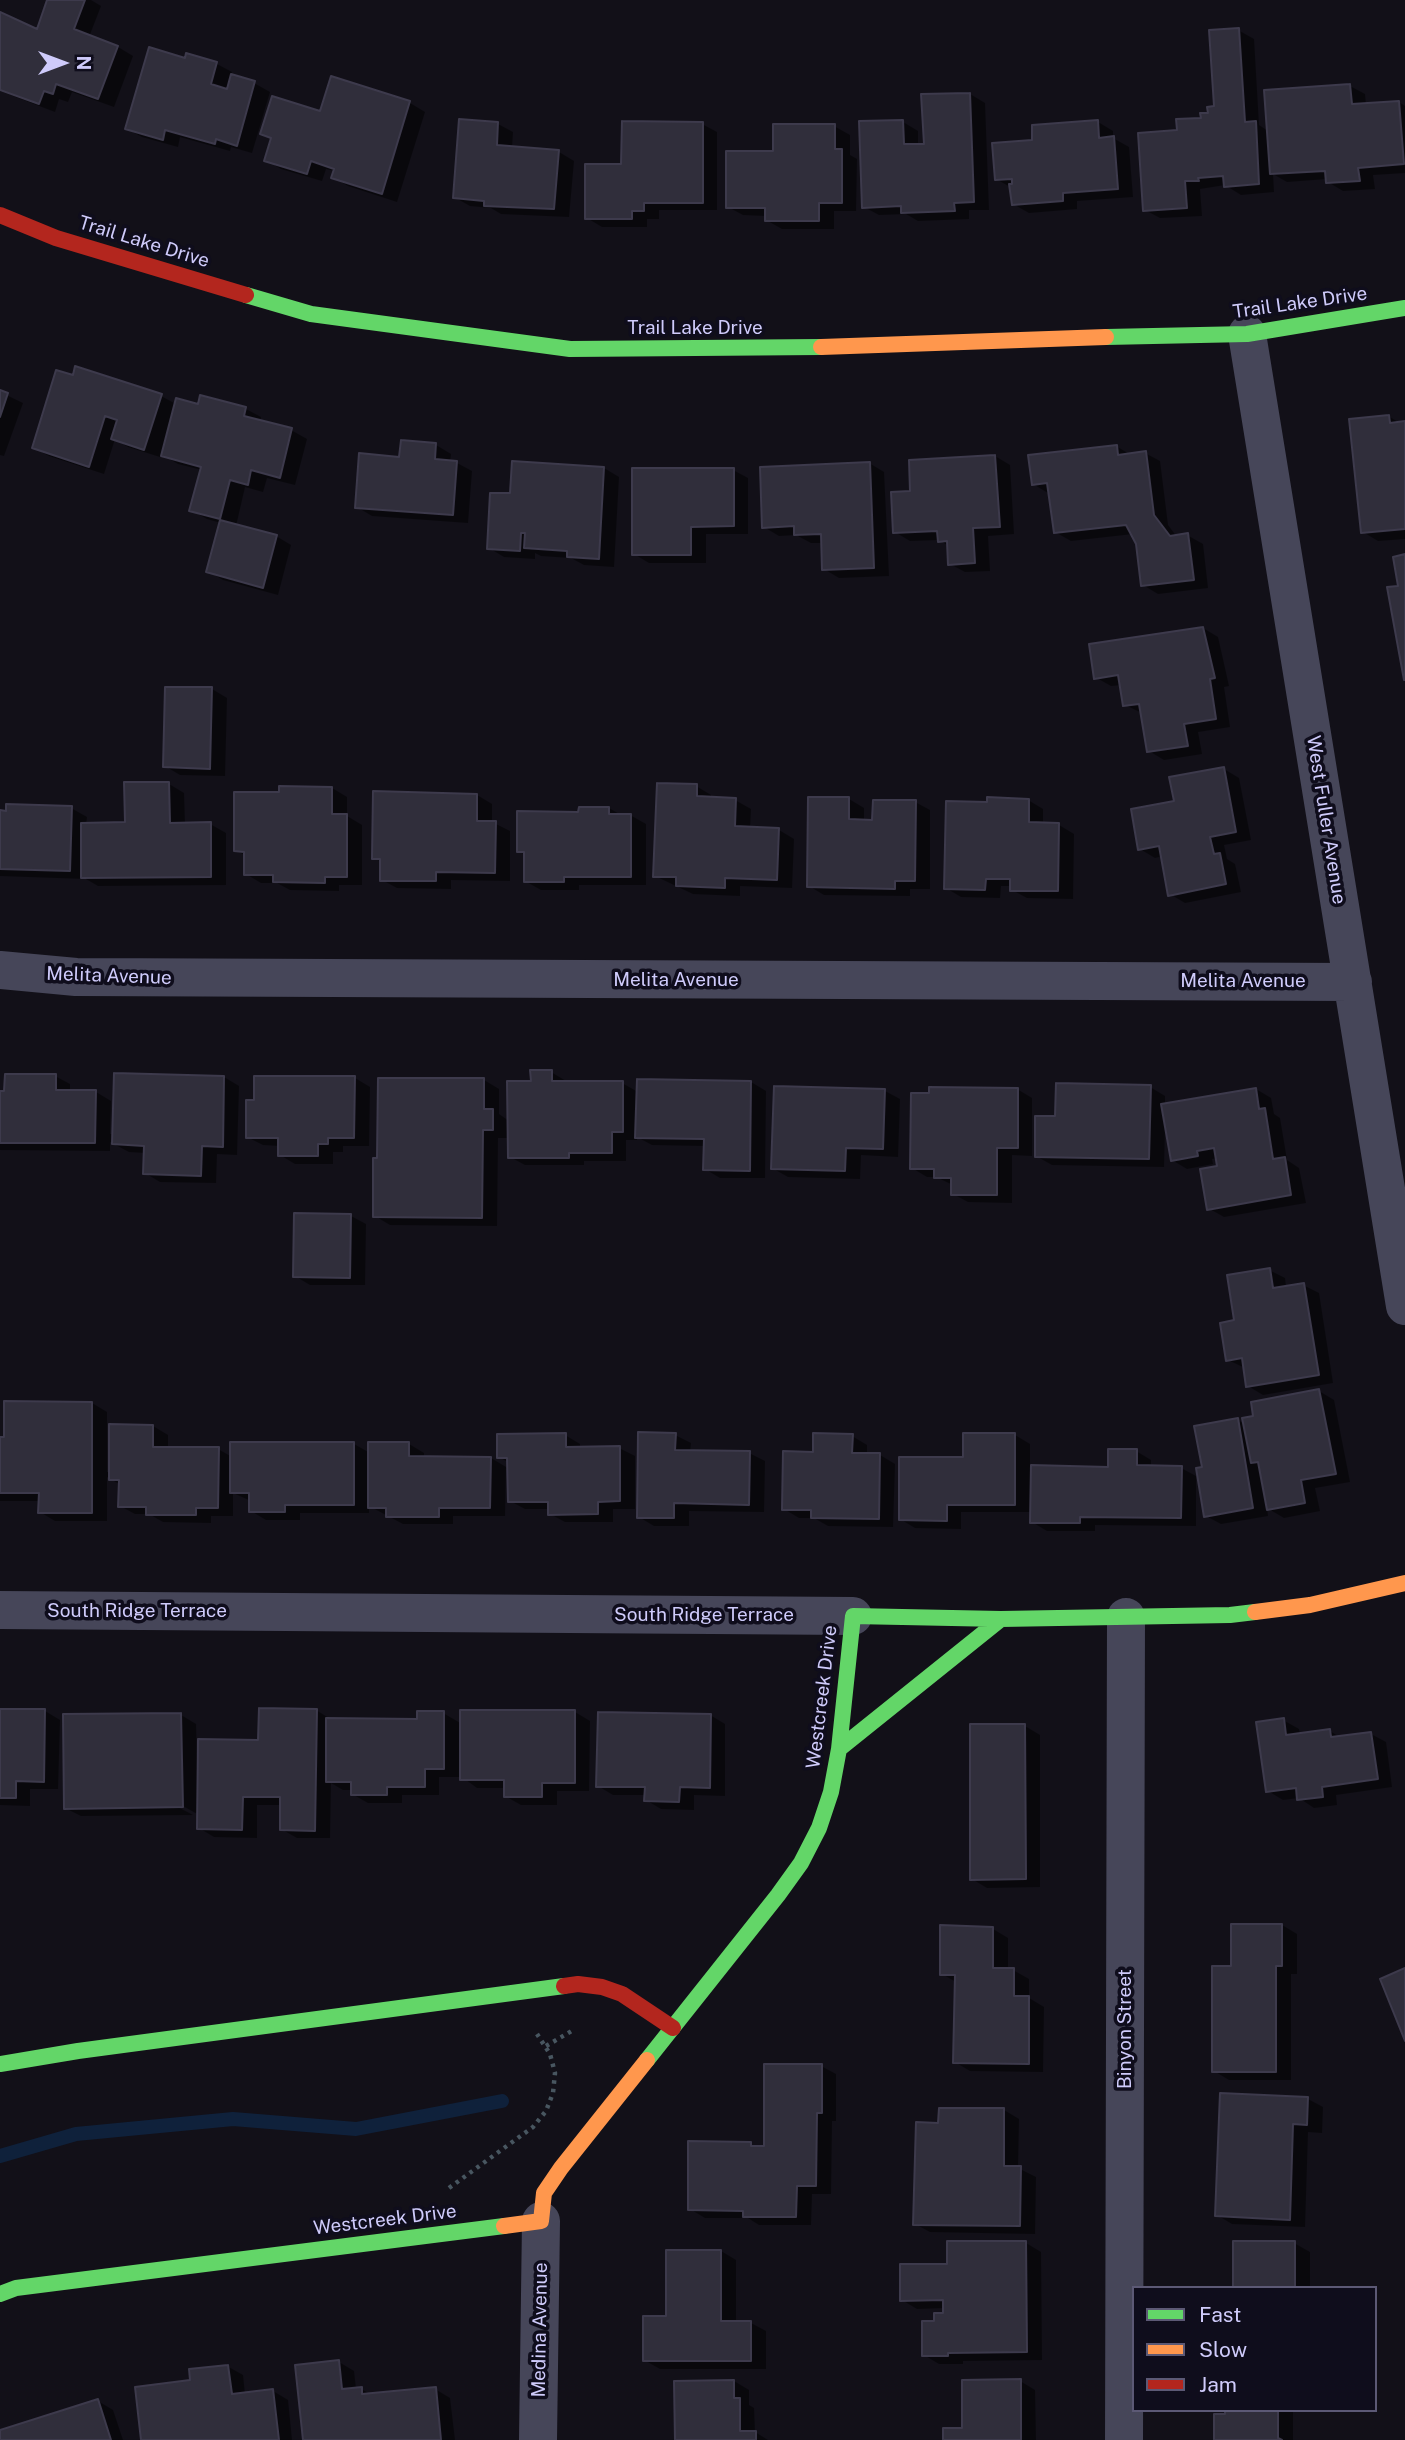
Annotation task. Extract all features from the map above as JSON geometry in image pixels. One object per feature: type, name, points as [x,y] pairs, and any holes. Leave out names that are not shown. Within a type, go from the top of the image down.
[{"type":"street","name":"Trail Lake Drive","points":[[0,215],[56,238],[311,314],[570,349],[782,349],[1012,339],[1247,334],[1405,308]]},
{"type":"street","name":"West Fuller Avenue","points":[[1247,334],[1405,1306]]},
{"type":"street","name":"Melita Avenue","points":[[0,970],[76,978],[1353,982]]},
{"type":"street","name":"South Ridge Terrace","points":[[0,1610],[1001,1619],[1126,1617],[1266,1612],[1359,1595],[1405,1583]]},
{"type":"street","name":"Westcreek Drive","points":[[0,2294],[16,2288],[541,2221],[544,2193],[550,2183],[801,1863],[831,1792],[839,1749],[853,1616]]},
{"type":"street","name":"Binyon Street","points":[[1124,2440],[1126,1617]]},
{"type":"street","points":[[839,1749],[1001,1619]]},
{"type":"street","points":[[0,2064],[78,2051],[578,1984],[602,1987],[622,1994],[673,2028]]},
{"type":"street","name":"Medina Avenue","points":[[538,2440],[541,2221]]},
{"type":"path","points":[[446,2190],[533,2127],[546,2111],[553,2093],[555,2073],[550,2054],[541,2037],[533,2030]]},
{"type":"building","points":[[47,0],[85,0],[74,29],[118,46],[98,99],[56,84],[53,94],[44,91],[39,104],[0,90],[0,12],[37,29]]},
{"type":"building","points":[[1239,28],[1245,122],[1256,121],[1259,184],[1224,187],[1223,176],[1185,181],[1187,208],[1143,211],[1138,133],[1177,130],[1176,119],[1201,118],[1200,113],[1208,113],[1207,107],[1214,106],[1209,30]]},
{"type":"building","points":[[149,47],[185,58],[186,53],[217,62],[211,84],[227,89],[231,74],[255,81],[237,146],[216,139],[215,144],[165,130],[163,140],[125,129]]},
{"type":"building","points":[[331,76],[410,101],[382,194],[331,178],[334,169],[311,161],[307,174],[264,161],[271,138],[260,134],[272,96],[320,111]]},
{"type":"building","points":[[1350,84],[1352,104],[1399,101],[1404,164],[1358,168],[1360,181],[1326,183],[1325,171],[1270,174],[1264,90]]},
{"type":"building","points":[[970,93],[974,202],[954,203],[955,211],[901,213],[901,206],[862,208],[859,121],[903,120],[904,144],[924,144],[921,94]]},
{"type":"building","points":[[459,119],[498,122],[497,145],[559,150],[554,209],[484,206],[484,201],[453,198]]},
{"type":"building","points":[[1098,120],[1099,138],[1114,136],[1118,189],[1063,193],[1063,201],[1012,205],[1009,184],[1012,184],[1012,179],[995,180],[992,143],[1032,140],[1032,125]]},
{"type":"building","points":[[622,121],[703,122],[703,203],[644,203],[644,211],[632,211],[632,219],[585,219],[585,164],[621,164]]},
{"type":"building","points":[[773,124],[835,124],[835,149],[842,149],[842,203],[819,203],[819,221],[765,221],[765,208],[726,208],[726,151],[773,151]]},
{"type":"building","points":[[75,366],[162,394],[144,450],[111,439],[117,420],[105,416],[89,467],[32,448],[56,370],[73,375]]},
{"type":"building","points":[[0,390],[8,393],[0,417]]},
{"type":"building","points":[[200,395],[246,407],[244,416],[292,428],[280,478],[251,470],[248,485],[230,480],[220,519],[189,511],[201,467],[161,456],[176,398],[198,404]]},
{"type":"building","points":[[1389,415],[1390,423],[1405,421],[1405,529],[1361,533],[1349,419]]},
{"type":"building","points":[[401,440],[436,443],[435,459],[457,461],[453,515],[355,508],[359,453],[399,457]]},
{"type":"building","points":[[1117,445],[1118,455],[1146,451],[1154,515],[1170,536],[1188,533],[1194,580],[1141,586],[1136,544],[1126,525],[1054,533],[1047,483],[1032,485],[1028,455]]},
{"type":"building","points":[[995,455],[1000,527],[973,528],[975,563],[948,565],[947,541],[938,542],[937,531],[893,533],[891,492],[910,491],[909,460]]},
{"type":"building","points":[[512,461],[604,467],[599,559],[567,557],[567,551],[524,548],[525,533],[521,533],[520,551],[487,549],[490,493],[510,493]]},
{"type":"building","points":[[870,462],[874,568],[822,570],[821,534],[794,535],[794,526],[762,528],[760,467]]},
{"type":"building","points":[[632,468],[734,468],[734,526],[691,527],[691,555],[632,555]]},
{"type":"building","points":[[220,520],[277,535],[263,588],[206,572]]},
{"type":"building","points":[[1405,554],[1404,680],[1387,587],[1398,586],[1393,557]]},
{"type":"building","points":[[1203,627],[1215,678],[1210,679],[1216,719],[1184,724],[1188,746],[1147,752],[1139,704],[1123,706],[1118,675],[1094,679],[1089,644]]},
{"type":"building","points":[[165,687],[212,687],[210,769],[163,767]]},
{"type":"building","points":[[1224,767],[1236,832],[1210,837],[1214,854],[1220,853],[1226,884],[1168,896],[1159,846],[1138,850],[1131,809],[1174,801],[1169,777]]},
{"type":"building","points":[[124,782],[169,782],[170,823],[211,822],[211,877],[81,878],[81,823],[125,822]]},
{"type":"building","points":[[657,783],[697,784],[697,796],[736,798],[735,826],[779,828],[777,880],[725,878],[725,888],[676,886],[676,877],[653,877]]},
{"type":"building","points":[[279,786],[332,787],[332,814],[347,814],[347,877],[325,877],[325,883],[273,882],[273,875],[244,875],[244,852],[234,851],[234,792],[279,792]]},
{"type":"building","points":[[373,791],[477,794],[477,821],[496,821],[495,873],[436,872],[436,881],[380,881],[380,859],[372,859]]},
{"type":"building","points":[[808,797],[849,797],[849,819],[872,820],[873,800],[916,800],[915,881],[895,881],[895,889],[807,887]]},
{"type":"building","points":[[987,797],[1029,799],[1029,822],[1059,823],[1058,891],[1010,891],[1010,879],[986,879],[985,890],[944,889],[946,801],[987,802]]},
{"type":"building","points":[[6,804],[72,806],[70,871],[0,869],[0,810],[6,811]]},
{"type":"building","points":[[579,807],[609,807],[609,814],[631,814],[631,877],[564,877],[564,882],[524,882],[524,852],[517,852],[517,811],[578,812]]},
{"type":"building","points":[[530,1070],[552,1070],[552,1081],[623,1081],[623,1132],[612,1132],[612,1153],[569,1153],[569,1158],[508,1158],[507,1081],[531,1081]]},
{"type":"building","points":[[114,1073],[224,1076],[223,1147],[202,1146],[201,1176],[143,1174],[144,1146],[112,1144]]},
{"type":"building","points":[[5,1074],[56,1074],[56,1090],[96,1090],[95,1143],[0,1143],[0,1091],[4,1091]]},
{"type":"building","points":[[254,1076],[355,1076],[354,1138],[328,1138],[328,1144],[318,1144],[318,1156],[278,1156],[278,1138],[246,1138],[246,1100],[254,1100]]},
{"type":"building","points":[[378,1078],[484,1078],[484,1109],[493,1109],[493,1130],[483,1130],[482,1218],[373,1217],[373,1158],[377,1158]]},
{"type":"building","points":[[637,1079],[751,1081],[750,1171],[703,1170],[704,1139],[635,1138]]},
{"type":"building","points":[[1056,1083],[1151,1085],[1149,1159],[1035,1157],[1035,1116],[1055,1116]]},
{"type":"building","points":[[774,1086],[885,1089],[883,1149],[846,1148],[845,1171],[771,1169]]},
{"type":"building","points":[[929,1087],[1018,1088],[1018,1148],[997,1148],[997,1195],[951,1195],[951,1178],[934,1178],[934,1169],[910,1169],[911,1093],[929,1093]]},
{"type":"building","points":[[1256,1088],[1259,1109],[1265,1108],[1273,1159],[1285,1157],[1291,1195],[1207,1210],[1200,1169],[1217,1166],[1214,1148],[1197,1151],[1198,1156],[1171,1161],[1161,1104]]},
{"type":"building","points":[[294,1213],[351,1214],[350,1278],[293,1277]]},
{"type":"building","points":[[1270,1268],[1273,1288],[1304,1283],[1319,1375],[1246,1387],[1242,1358],[1226,1361],[1220,1323],[1234,1320],[1227,1275]]},
{"type":"building","points":[[1319,1389],[1336,1474],[1301,1480],[1305,1503],[1267,1510],[1258,1462],[1251,1463],[1242,1418],[1253,1416],[1251,1402]]},
{"type":"building","points":[[4,1401],[92,1402],[92,1513],[38,1513],[39,1493],[0,1493],[0,1437],[4,1437]]},
{"type":"building","points":[[1238,1418],[1253,1508],[1204,1517],[1196,1468],[1202,1467],[1194,1426]]},
{"type":"building","points":[[109,1424],[153,1425],[153,1447],[219,1447],[218,1508],[196,1508],[196,1515],[146,1515],[146,1507],[118,1507],[119,1480],[109,1480]]},
{"type":"building","points":[[638,1432],[676,1433],[675,1450],[750,1451],[749,1505],[674,1503],[674,1518],[637,1518]]},
{"type":"building","points":[[566,1433],[566,1447],[620,1446],[620,1501],[598,1502],[598,1514],[548,1515],[548,1502],[508,1502],[507,1458],[497,1458],[497,1434]]},
{"type":"building","points":[[813,1433],[853,1434],[852,1453],[880,1453],[879,1519],[811,1518],[811,1510],[782,1510],[783,1451],[813,1452]]},
{"type":"building","points":[[963,1433],[1015,1433],[1015,1505],[947,1505],[947,1521],[899,1520],[899,1457],[963,1457]]},
{"type":"building","points":[[230,1442],[354,1442],[354,1505],[285,1505],[285,1512],[249,1512],[249,1493],[230,1493]]},
{"type":"building","points":[[368,1442],[409,1442],[409,1456],[491,1457],[490,1508],[439,1508],[439,1517],[386,1517],[386,1508],[368,1508]]},
{"type":"building","points":[[1108,1449],[1137,1449],[1137,1465],[1182,1466],[1181,1518],[1080,1517],[1080,1523],[1030,1523],[1031,1465],[1108,1467]]},
{"type":"building","points":[[259,1708],[317,1709],[315,1831],[280,1830],[280,1797],[243,1797],[242,1830],[197,1829],[198,1739],[258,1740]]},
{"type":"building","points":[[0,1709],[45,1709],[44,1782],[16,1781],[16,1798],[0,1798]]},
{"type":"building","points":[[460,1710],[575,1710],[575,1783],[542,1783],[542,1797],[504,1797],[504,1780],[460,1780]]},
{"type":"building","points":[[417,1711],[444,1711],[444,1769],[425,1769],[425,1787],[387,1787],[387,1795],[351,1795],[351,1782],[326,1782],[326,1718],[417,1719]]},
{"type":"building","points":[[598,1712],[711,1714],[710,1788],[680,1787],[679,1802],[644,1801],[645,1787],[596,1787]]},
{"type":"building","points":[[181,1713],[183,1807],[64,1809],[63,1714]]},
{"type":"building","points":[[1284,1718],[1286,1735],[1330,1729],[1331,1737],[1371,1732],[1378,1779],[1322,1787],[1323,1797],[1297,1800],[1296,1788],[1266,1792],[1256,1722]]},
{"type":"building","points":[[970,1724],[1025,1724],[1026,1879],[970,1880]]},
{"type":"building","points":[[1231,1924],[1282,1924],[1282,1966],[1276,1966],[1276,2072],[1212,2072],[1212,1966],[1231,1966]]},
{"type":"building","points":[[940,1925],[993,1927],[993,1968],[1014,1968],[1014,1996],[1029,1996],[1029,2064],[953,2063],[955,1975],[940,1975]]},
{"type":"building","points":[[1405,1968],[1405,2041],[1380,1979]]},
{"type":"building","points":[[764,2064],[822,2064],[822,2113],[817,2113],[816,2186],[797,2186],[796,2217],[743,2217],[743,2211],[688,2210],[688,2141],[751,2142],[751,2146],[764,2146]]},
{"type":"building","points":[[1220,2093],[1308,2097],[1307,2125],[1293,2124],[1290,2220],[1215,2216]]},
{"type":"building","points":[[939,2108],[1004,2108],[1004,2166],[1021,2166],[1020,2226],[913,2225],[916,2122],[938,2123]]},
{"type":"building","points":[[947,2241],[1026,2241],[1027,2352],[922,2356],[922,2321],[934,2321],[934,2313],[943,2313],[943,2300],[900,2301],[900,2264],[947,2264]]},
{"type":"building","points":[[1233,2241],[1295,2241],[1295,2286],[1233,2286]]},
{"type":"building","points":[[666,2250],[721,2250],[721,2321],[751,2321],[751,2361],[643,2361],[643,2316],[666,2316]]},
{"type":"building","points":[[339,2360],[342,2389],[362,2387],[362,2394],[436,2387],[441,2440],[303,2440],[295,2365]]},
{"type":"building","points":[[228,2365],[232,2394],[273,2389],[279,2440],[141,2440],[135,2387],[190,2380],[189,2369]]},
{"type":"building","points":[[1021,2379],[1021,2440],[943,2440],[943,2428],[962,2428],[962,2380]]},
{"type":"building","points":[[734,2380],[734,2398],[740,2398],[740,2431],[756,2431],[756,2440],[675,2440],[674,2381]]},
{"type":"building","points":[[98,2399],[111,2440],[0,2440],[0,2430]]},
{"type":"building","points":[[1278,2412],[1278,2438],[1282,2440],[1214,2440],[1214,2414]]},
{"type":"waterway","points":[[0,2156],[76,2134],[233,2119],[356,2129],[502,2101]]},
{"type":"traffic: fast","points":[[246,295],[311,314],[570,349],[821,347]]},
{"type":"traffic: fast","points":[[1106,337],[1247,334],[1405,308]]},
{"type":"traffic: fast","points":[[647,2060],[778,1895],[801,1863],[819,1828],[831,1792],[839,1749],[853,1616],[1001,1619],[1230,1615],[1255,1612]]},
{"type":"traffic: fast","points":[[839,1749],[1001,1619]]},
{"type":"traffic: fast","points":[[0,2064],[78,2051],[564,1986]]},
{"type":"traffic: fast","points":[[0,2294],[16,2288],[504,2226]]},
{"type":"traffic: slow","points":[[821,347],[1106,337]]},
{"type":"traffic: slow","points":[[1255,1612],[1310,1605],[1405,1583]]},
{"type":"traffic: slow","points":[[504,2226],[541,2221],[544,2193],[647,2060]]},
{"type":"traffic: jam","points":[[0,215],[56,238],[246,295]]},
{"type":"traffic: jam","points":[[564,1986],[578,1984],[602,1987],[622,1994],[673,2028]]}]
